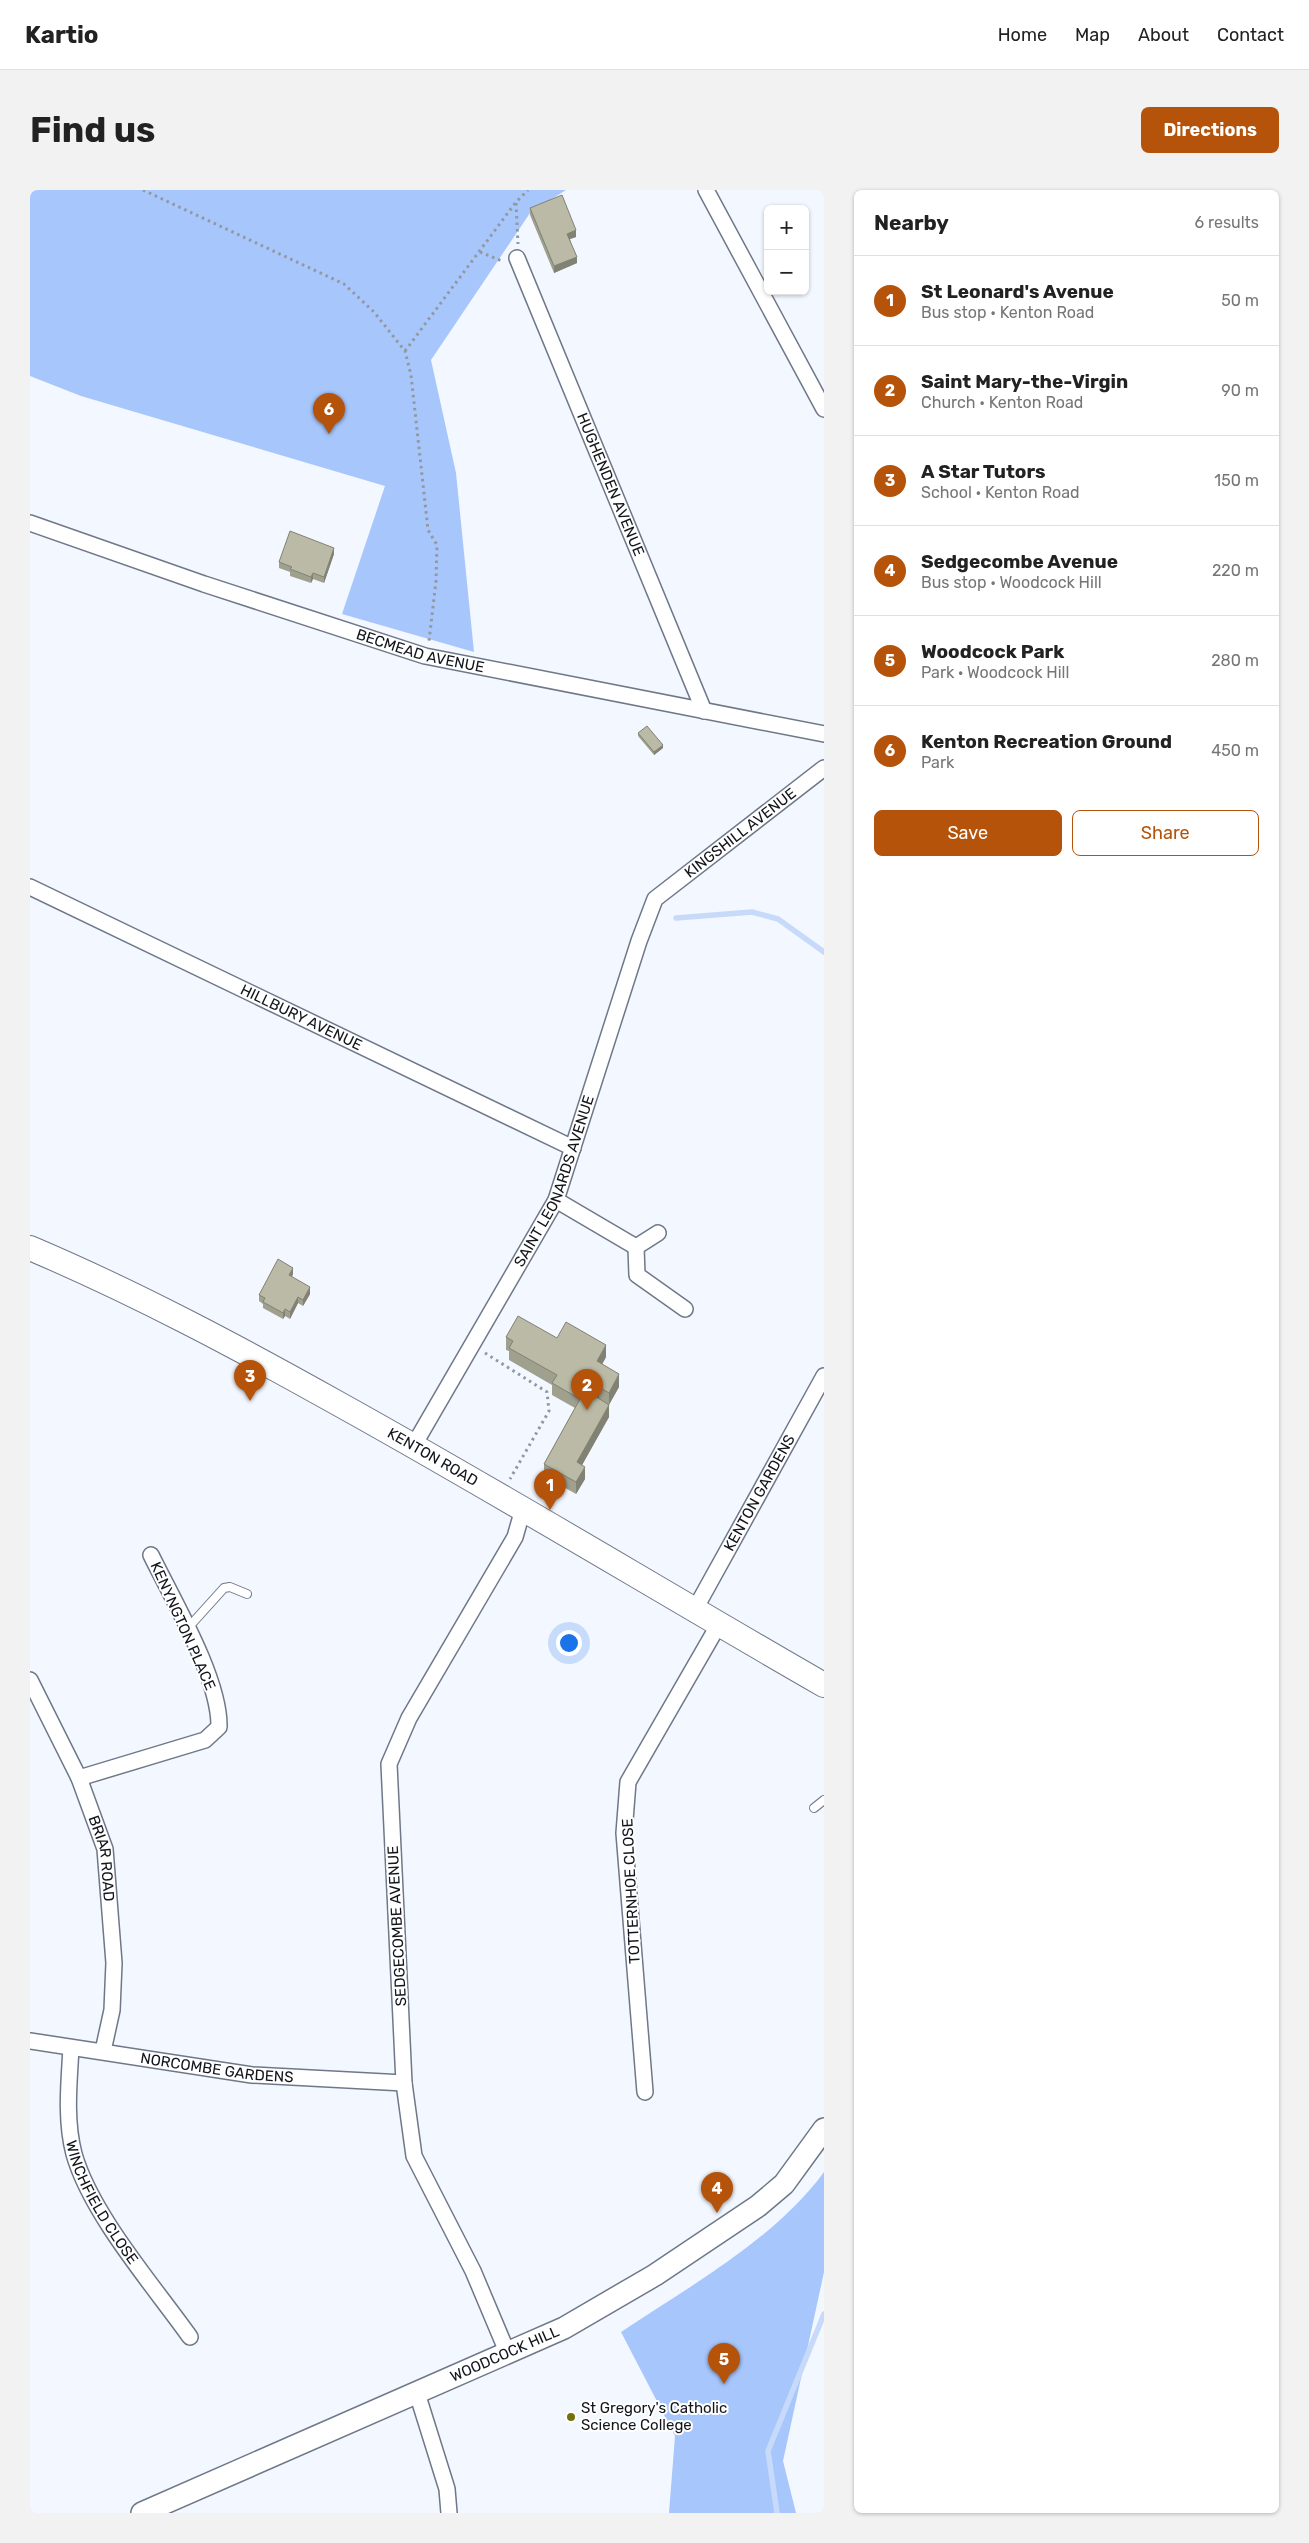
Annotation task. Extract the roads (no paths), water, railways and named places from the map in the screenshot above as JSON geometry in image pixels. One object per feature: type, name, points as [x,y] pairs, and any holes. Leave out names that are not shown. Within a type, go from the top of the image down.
[{"type":"main road","name":"KENTON ROAD","points":[[30,1248],[67,1264],[244,1351],[501,1495],[694,1611],[824,1685]]},
{"type":"street","points":[[706,190],[824,409]]},
{"type":"street","name":"HUGHENDEN AVENUE","points":[[517,258],[704,711]]},
{"type":"street","name":"BECMEAD AVENUE","points":[[30,523],[204,584],[425,656],[824,734]]},
{"type":"street","name":"KINGSHILL AVENUE","points":[[655,899],[824,768]]},
{"type":"street","name":"HILLBURY AVENUE","points":[[30,887],[573,1148]]},
{"type":"street","name":"SAINT LEONARDS AVENUE","points":[[414,1445],[556,1200],[655,899]]},
{"type":"street","points":[[556,1200],[636,1246]]},
{"type":"street","points":[[636,1246],[658,1234]]},
{"type":"street","points":[[636,1246],[638,1275],[685,1309]]},
{"type":"street","name":"KENTON GARDENS","points":[[694,1611],[824,1376]]},
{"type":"street","name":"SEDGECOMBE AVENUE","points":[[508,2354],[473,2271],[414,2156],[404,2083],[389,1764],[409,1718],[515,1537],[523,1509]]},
{"type":"street","name":"KENYNGTON PLACE","points":[[79,1778],[205,1740],[219,1727],[219,1712],[211,1684],[151,1555]]},
{"type":"street","name":"TOTTERNHOE CLOSE","points":[[645,2092],[624,1834],[628,1782],[719,1624]]},
{"type":"street","name":"BRIAR ROAD","points":[[30,1680],[79,1778],[106,1849],[114,1963],[112,2010],[103,2051]]},
{"type":"street","name":"NORCOMBE GARDENS","points":[[30,2041],[252,2074],[404,2083]]},
{"type":"street","name":"WINCHFIELD CLOSE","points":[[71,2048],[68,2116],[74,2154],[87,2187],[109,2225],[190,2337]]},
{"type":"street","name":"WOODCOCK HILL","points":[[142,2513],[564,2328],[620,2296],[758,2206],[784,2184],[824,2128]]},
{"type":"street","points":[[417,2393],[447,2489],[448,2513]]},
{"type":"lane","points":[[187,1629],[224,1588],[230,1587],[247,1594]]},
{"type":"lane","points":[[814,1808],[824,1800]]},
{"type":"waterway","points":[[676,918],[752,912],[778,919],[824,952]]},
{"type":"waterway","points":[[777,2513],[768,2451],[824,2314]]},
{"type":"place","name":"Kenton Recreation Ground","points":[[329,434]]},
{"type":"place","name":"A Star Tutors","points":[[250,1401]]},
{"type":"place","name":"Saint Mary-the-Virgin","points":[[587,1410]]},
{"type":"place","name":"St Leonard's Avenue","points":[[550,1510]]},
{"type":"place","name":"Sedgecombe Avenue","points":[[717,2213]]},
{"type":"place","name":"Woodcock Park","points":[[724,2384]]},
{"type":"place","name":"St Gregory's Catholic Science College","points":[[571,2417]]}]
